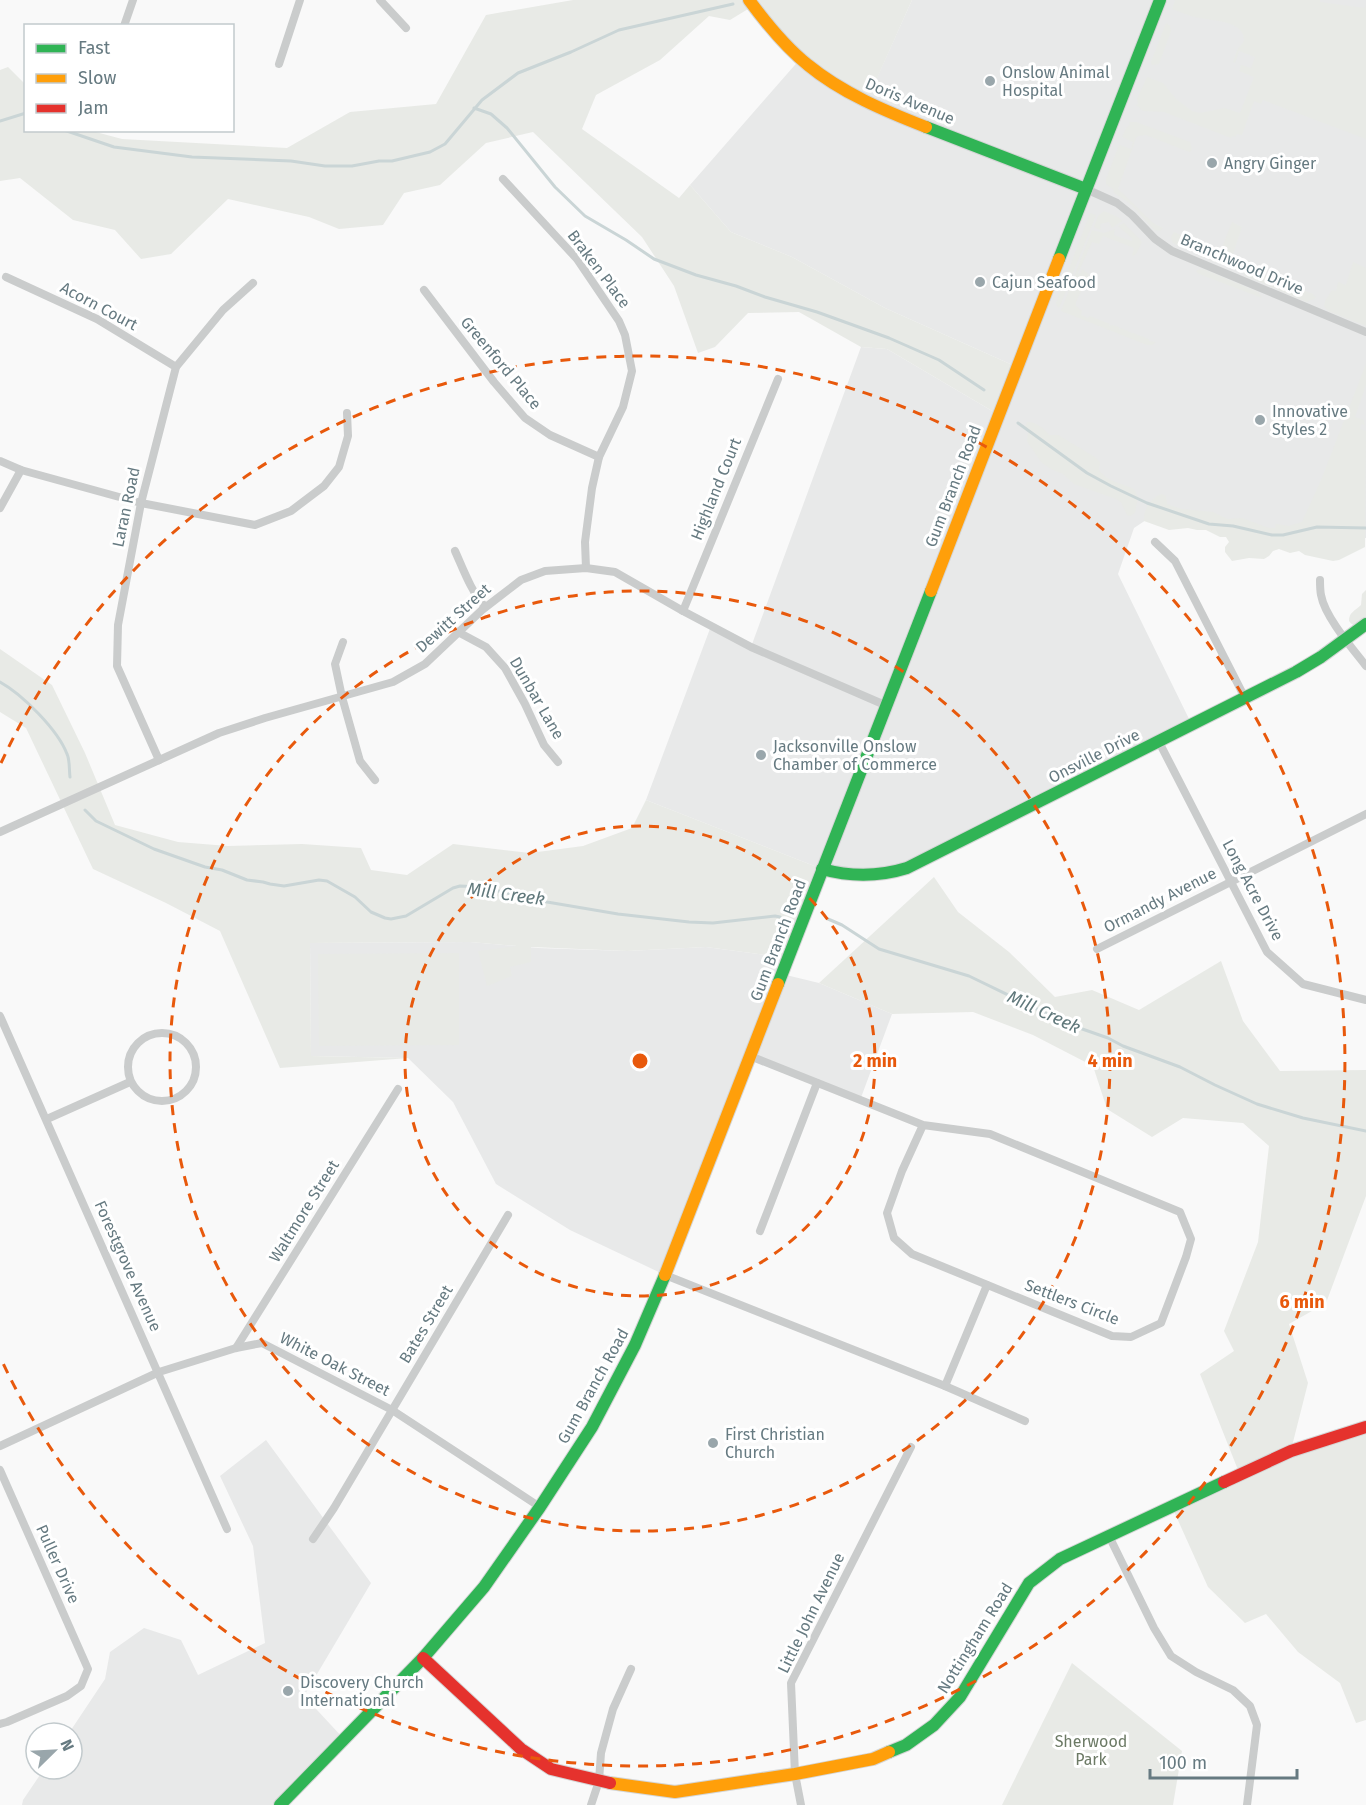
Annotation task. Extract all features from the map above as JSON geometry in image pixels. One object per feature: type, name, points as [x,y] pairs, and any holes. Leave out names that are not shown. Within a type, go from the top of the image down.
[{"type":"street","points":[[125,24],[133,0]]},
{"type":"street","points":[[279,64],[300,0]]},
{"type":"street","points":[[380,0],[406,28]]},
{"type":"street","name":"Doris Avenue","points":[[749,0],[775,33],[812,68],[856,97],[940,134],[1086,189]]},
{"type":"street","name":"Gum Branch Road","points":[[280,1805],[423,1658],[484,1587],[592,1427],[635,1345],[665,1275],[1160,0]]},
{"type":"street","name":"Braken Place","points":[[503,179],[577,259],[619,321],[625,335],[632,371],[623,407],[599,457],[592,488],[585,542],[586,568]]},
{"type":"street","name":"Branchwood Drive","points":[[1086,189],[1117,203],[1155,239],[1172,251],[1366,332]]},
{"type":"street","name":"Acorn Court","points":[[6,277],[97,319],[176,367]]},
{"type":"street","name":"Laran Road","points":[[159,760],[117,666],[118,625],[141,503],[176,367],[223,310],[254,283]]},
{"type":"street","name":"Greenford Place","points":[[424,290],[494,382],[525,418],[550,435],[599,457]]},
{"type":"street","name":"Highland Court","points":[[683,611],[778,379]]},
{"type":"street","points":[[0,461],[21,470],[141,503],[255,525],[291,511],[324,486],[339,467],[348,436],[347,413]]},
{"type":"street","points":[[0,508],[21,470]]},
{"type":"street","points":[[1155,542],[1175,561],[1245,698]]},
{"type":"street","points":[[455,551],[469,584],[485,607]]},
{"type":"street","name":"Dewitt Street","points":[[0,832],[219,733],[393,682],[425,664],[485,607],[521,580],[545,571],[586,568],[615,572],[751,647],[885,705]]},
{"type":"street","points":[[1320,580],[1325,606],[1345,640],[1366,666]]},
{"type":"street","name":"Onsville Drive","points":[[822,869],[842,875],[866,876],[907,868],[1310,664],[1366,624]]},
{"type":"street","name":"Dunbar Lane","points":[[458,632],[486,647],[505,668],[544,745],[558,762]]},
{"type":"street","points":[[343,642],[335,664],[342,697],[360,761],[375,780]]},
{"type":"street","name":"Long Acre Drive","points":[[1159,741],[1267,952],[1303,984],[1366,1000]]},
{"type":"street","name":"Ormandy Avenue","points":[[1096,949],[1366,814]]},
{"type":"street","name":"Forestgrove Avenue","points":[[0,1016],[227,1529]]},
{"type":"street","points":[[159,1032],[173,1035],[187,1044],[194,1056],[196,1071],[193,1082],[184,1094],[164,1102],[150,1100],[130,1082],[127,1067],[129,1054],[140,1040],[159,1032]]},
{"type":"street","name":"Settlers Circle","points":[[750,1056],[923,1125],[990,1134],[1180,1212],[1191,1239],[1161,1323],[1131,1337],[1112,1336],[912,1254],[894,1238],[887,1213],[923,1125]]},
{"type":"street","points":[[47,1119],[130,1082]]},
{"type":"street","points":[[760,1231],[817,1083]]},
{"type":"street","name":"Waltmore Street","points":[[236,1348],[398,1089]]},
{"type":"street","name":"Bates Street","points":[[313,1539],[334,1508],[508,1215]]},
{"type":"street","points":[[665,1275],[945,1386],[1025,1421]]},
{"type":"street","points":[[945,1386],[987,1285]]},
{"type":"street","name":"White Oak Street","points":[[0,1446],[159,1372],[236,1348],[262,1343],[392,1410],[540,1507]]},
{"type":"street","name":"Nottingham Road","points":[[423,1658],[520,1749],[551,1769],[599,1781],[675,1792],[795,1774],[873,1759],[906,1745],[934,1725],[960,1697],[1029,1583],[1060,1559],[1291,1451],[1366,1427]]},
{"type":"street","name":"Little John Avenue","points":[[801,1805],[795,1774],[791,1683],[911,1447]]},
{"type":"street","name":"Puller Drive","points":[[0,1470],[88,1670],[81,1686],[67,1696],[0,1724]]},
{"type":"street","points":[[1109,1536],[1154,1629],[1170,1656],[1233,1690],[1250,1706],[1257,1725],[1247,1805]]},
{"type":"street","points":[[591,1805],[599,1781],[601,1753],[613,1709],[631,1669]]},
{"type":"shaded area","points":[[912,0],[1366,0],[1366,538],[1253,543],[1155,514],[1134,528],[1118,574],[1192,725],[896,871],[822,869],[646,800],[711,626],[751,647],[861,347],[887,349],[999,415],[1017,367],[885,308],[792,257],[731,232],[690,185],[801,58],[866,102]]},
{"type":"shaded area","points":[[470,942],[538,948],[627,951],[706,947],[788,958],[782,974],[819,983],[892,1014],[859,1103],[751,1056],[665,1275],[570,1230],[496,1184],[453,1102],[408,1058],[311,1056],[310,943]]},
{"type":"shaded area","points":[[266,1440],[371,1583],[304,1696],[344,1739],[280,1805],[22,1805],[36,1781],[84,1781],[84,1721],[77,1721],[105,1679],[110,1652],[144,1628],[181,1640],[198,1675],[265,1643],[253,1546],[220,1476]]},
{"type":"green space","points":[[573,0],[912,0],[866,103],[816,72],[753,6],[730,20],[709,16],[660,60],[596,95],[582,129],[679,198],[690,185],[731,232],[792,257],[885,308],[1017,367],[999,415],[887,349],[861,347],[799,312],[748,313],[715,347],[698,353],[674,286],[642,237],[533,132],[486,143],[440,185],[404,193],[383,225],[339,229],[309,217],[228,199],[171,254],[141,259],[115,230],[73,220],[20,178],[0,181],[0,70],[8,67],[24,83],[24,132],[96,132],[122,139],[287,148],[350,112],[436,104],[486,15]]},
{"type":"green space","points":[[1175,0],[1320,0],[1320,2],[1364,8],[1366,6],[1366,139],[1263,100],[1261,104],[1254,101],[1242,135],[1237,134],[1231,138],[1164,112],[1143,111],[1136,105],[1147,77],[1163,83],[1176,99],[1192,111],[1200,113],[1225,108],[1240,113],[1254,77],[1239,71],[1241,65],[1251,68],[1255,57],[1239,51],[1235,63],[1233,62],[1237,50],[1244,41],[1240,29],[1228,23],[1193,17],[1172,9]]},
{"type":"green space","points":[[1166,23],[1170,26],[1171,31],[1159,64],[1152,65],[1151,62]]},
{"type":"green space","points":[[1129,122],[1136,122],[1190,142],[1192,150],[1189,152],[1146,135],[1138,136],[1118,189],[1153,223],[1163,228],[1160,231],[1154,230],[1132,205],[1113,192],[1114,190],[1106,184],[1119,145],[1131,149],[1133,142],[1122,137],[1130,125]]},
{"type":"green space","points":[[1104,211],[1122,221],[1112,228],[1109,222],[1100,224],[1101,230],[1094,227],[1098,216]]},
{"type":"green space","points":[[1090,213],[1096,215],[1058,308],[1056,303]]},
{"type":"green space","points":[[1232,222],[1242,227],[1228,264],[1223,265],[1201,256],[1205,245],[1221,250]]},
{"type":"green space","points":[[1124,223],[1142,242],[1136,254],[1132,256],[1134,248],[1103,236],[1099,244],[1092,242],[1078,273],[1080,274],[1082,269],[1089,274],[1076,306],[1082,311],[1081,315],[1088,318],[1090,316],[1110,324],[1109,326],[1119,327],[1120,330],[1121,328],[1131,334],[1156,342],[1152,345],[1061,311],[1092,230],[1104,233],[1115,229],[1114,235],[1132,241],[1132,238],[1118,226]]},
{"type":"green space","points":[[1174,232],[1195,241],[1195,245],[1189,250],[1173,243],[1171,237]]},
{"type":"green space","points":[[1249,260],[1248,269],[1313,294],[1316,298],[1307,302],[1246,276],[1241,264]]},
{"type":"green space","points":[[1353,262],[1366,268],[1366,326],[1328,311],[1324,306],[1332,290],[1336,291],[1338,282],[1346,285]]},
{"type":"green space","points":[[1200,269],[1258,292],[1262,298],[1199,274],[1196,271]]},
{"type":"green space","points":[[1366,364],[1366,385],[1355,417],[1364,420],[1365,425],[1361,424],[1360,429],[1366,431],[1365,547],[1333,561],[1305,555],[1299,551],[1290,553],[1279,549],[1264,559],[1249,558],[1232,561],[1225,552],[1225,547],[1229,542],[1226,537],[1220,537],[1206,530],[1188,528],[1169,530],[1144,521],[1148,504],[1162,494],[1166,496],[1167,504],[1182,509],[1213,512],[1228,519],[1242,518],[1269,528],[1275,528],[1276,524],[1289,526],[1302,522],[1321,480]]},
{"type":"green space","points":[[1027,422],[1034,423],[1049,435],[1058,435],[1095,457],[1100,462],[1099,470],[1102,474],[1134,489],[1138,497],[1135,513],[1127,515],[1121,502],[1074,484],[1063,474],[1042,463],[1027,441],[1028,432],[1025,427]]},
{"type":"green space","points":[[1366,590],[1366,619],[1353,625],[1349,621],[1350,616],[1361,605],[1362,594]]},
{"type":"green space","points":[[0,649],[52,685],[85,753],[115,825],[178,842],[228,846],[302,844],[361,848],[371,870],[407,875],[453,844],[530,853],[583,846],[632,828],[646,800],[822,869],[788,958],[706,947],[627,951],[531,947],[531,962],[510,967],[512,976],[487,986],[478,951],[517,946],[470,942],[310,943],[311,1056],[408,1058],[280,1068],[220,931],[93,869],[26,728],[0,712]]},
{"type":"green space","points":[[934,877],[958,912],[1009,952],[1055,997],[1092,990],[1139,1010],[1221,961],[1243,1021],[1280,1071],[1366,1070],[1366,1196],[1326,1303],[1289,1324],[1308,1383],[1291,1450],[1366,1427],[1366,1720],[1356,1723],[1340,1683],[1298,1652],[1266,1614],[1245,1623],[1208,1587],[1172,1507],[1240,1475],[1200,1374],[1234,1351],[1224,1331],[1258,1242],[1269,1146],[1243,1123],[1183,1118],[1152,1137],[1107,1109],[1093,1066],[1033,1035],[973,1012],[892,1014],[819,983]]},
{"type":"green space","points":[[459,953],[459,1045],[319,1046],[318,954]]},
{"type":"green space","name":"Sherwood Park","points":[[1072,1663],[1182,1751],[1173,1805],[1002,1805]]},
{"type":"waterway","points":[[70,132],[114,147],[192,157],[291,161],[325,166],[352,166],[392,161],[430,152],[445,144],[482,100],[518,73],[619,30],[733,4]]},
{"type":"waterway","points":[[474,108],[491,114],[507,128],[555,187],[585,216],[654,259],[889,338],[939,360],[984,390]]},
{"type":"waterway","points":[[0,121],[24,114]]},
{"type":"waterway","points":[[1018,423],[1087,473],[1111,486],[1147,503],[1209,524],[1233,526],[1272,535],[1283,535],[1317,527],[1366,528]]},
{"type":"waterway","name":"Mill Creek","points":[[0,682],[28,704],[56,734],[68,756],[70,777]]},
{"type":"waterway","name":"Mill Creek","points":[[85,810],[96,821],[154,849],[247,880],[284,886],[319,880],[327,881],[355,897],[371,912],[391,919],[406,916],[460,886],[481,887],[547,902],[618,914],[689,922],[713,923],[780,917]]},
{"type":"waterway","name":"Mill Creek","points":[[828,919],[842,925],[879,949],[969,976],[1068,1024],[1180,1067],[1257,1104],[1303,1118],[1366,1131]]},
{"type":"traffic: fast","points":[[1059,259],[1160,0]]},
{"type":"traffic: fast","points":[[926,127],[1086,189]]},
{"type":"traffic: fast","points":[[778,984],[931,591]]},
{"type":"traffic: fast","points":[[822,869],[864,875],[907,868],[1296,672],[1366,624]]},
{"type":"traffic: fast","points":[[280,1805],[423,1658],[484,1587],[592,1427],[635,1345],[665,1275]]},
{"type":"traffic: fast","points":[[889,1752],[906,1745],[934,1725],[960,1697],[1029,1583],[1060,1559],[1224,1482]]},
{"type":"traffic: slow","points":[[749,0],[784,43],[821,75],[864,100],[926,127]]},
{"type":"traffic: slow","points":[[931,591],[1059,259]]},
{"type":"traffic: slow","points":[[665,1275],[778,984]]},
{"type":"traffic: slow","points":[[610,1783],[675,1792],[795,1774],[873,1759],[889,1752]]},
{"type":"traffic: jam","points":[[1224,1482],[1291,1451],[1366,1427]]},
{"type":"traffic: jam","points":[[423,1658],[521,1749],[551,1769],[610,1783]]},
{"type":"place","name":"Onslow Animal Hospital","points":[[990,81]]},
{"type":"place","name":"Angry Ginger","points":[[1212,163]]},
{"type":"place","name":"Cajun Seafood","points":[[980,282]]},
{"type":"place","name":"Innovative Styles 2","points":[[1260,420]]},
{"type":"place","name":"Jacksonville Onslow Chamber of Commerce","points":[[761,755]]},
{"type":"place","name":"First Christian Church","points":[[713,1443]]},
{"type":"place","name":"Discovery Church International","points":[[288,1691]]}]
